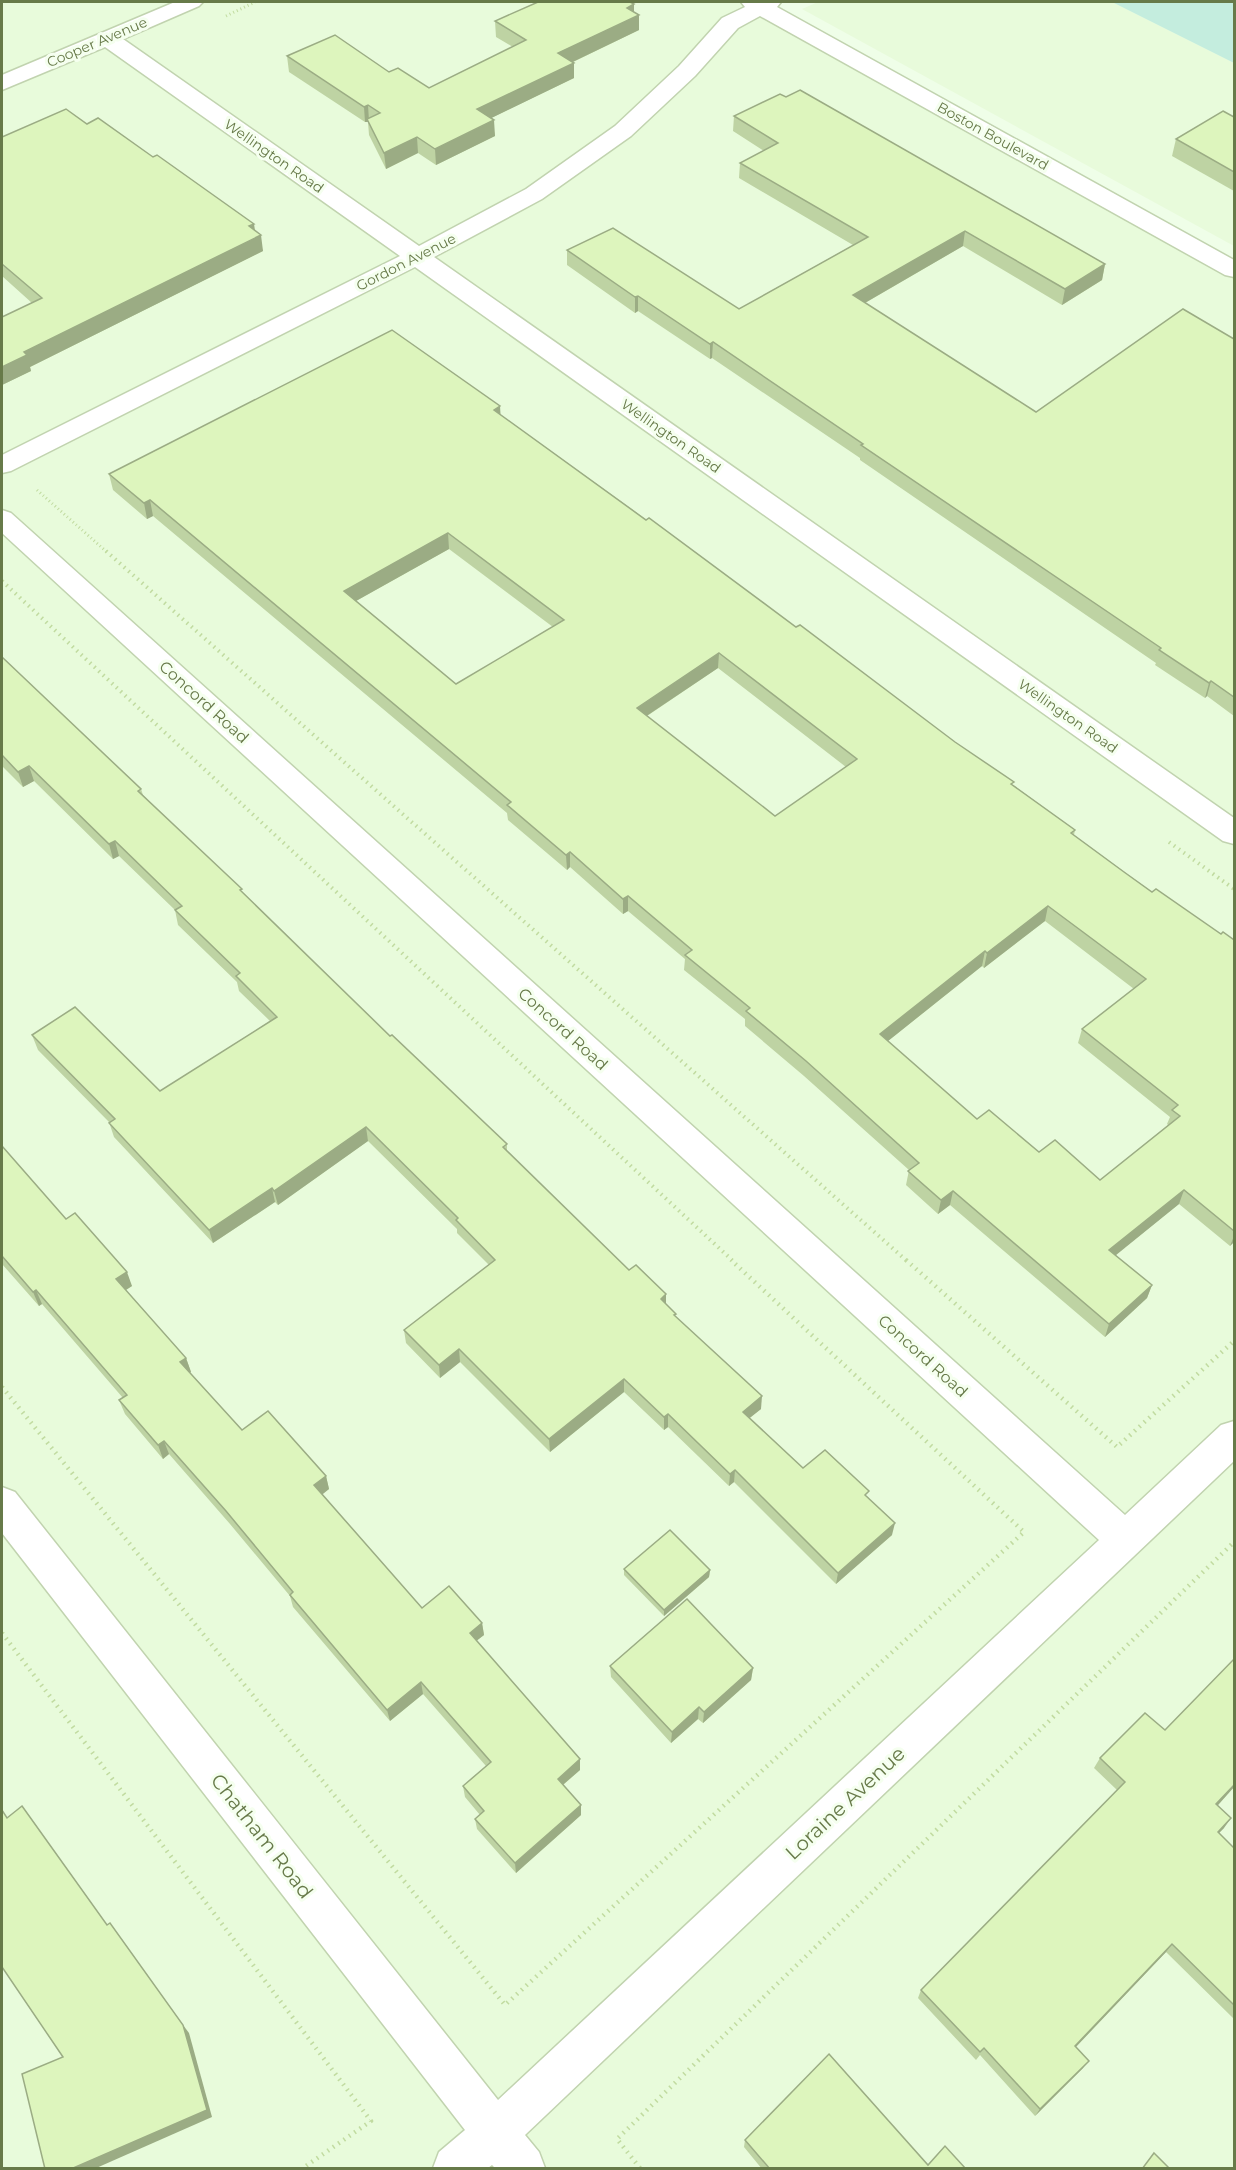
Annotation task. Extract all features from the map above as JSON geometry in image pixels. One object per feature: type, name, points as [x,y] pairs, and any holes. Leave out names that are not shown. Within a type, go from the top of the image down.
[{"type":"street","name":"Cooper Avenue","points":[[2,83],[192,2]]},
{"type":"street","name":"Gordon Avenue","points":[[2,465],[417,257],[534,194],[623,131],[687,71],[730,23],[761,3]]},
{"type":"street","name":"Boston Boulevard","points":[[761,3],[1234,270]]},
{"type":"street","name":"Wellington Road","points":[[107,38],[1234,833]]},
{"type":"street","name":"Concord Road","points":[[2,519],[1125,1539]]},
{"type":"street","name":"Loraine Avenue","points":[[455,2169],[1234,1437]]},
{"type":"street","name":"Chatham Road","points":[[2,1504],[524,2169]]},
{"type":"path","points":[[226,16],[255,2]]},
{"type":"path","points":[[33,486],[1117,1447],[1234,1341]]},
{"type":"path","points":[[2,581],[1024,1532],[505,2005],[2,1387]]},
{"type":"path","points":[[640,2169],[617,2139],[1234,1542]]},
{"type":"path","points":[[2,1633],[371,2121],[303,2169]]},
{"type":"shaded area","points":[[2,2],[739,2],[1234,274],[1234,2168],[2,2168]]},
{"type":"shaded area","points":[[818,2],[1112,2],[1234,63],[1234,246],[802,9]]},
{"type":"shaded area","points":[[1112,2],[1234,2],[1234,63]]},
{"type":"building","points":[[538,2],[630,2],[634,4],[627,8],[639,15],[558,53],[574,63],[477,109],[494,120],[435,149],[417,137],[384,153],[367,119],[380,113],[368,105],[364,107],[287,56],[335,35],[389,72],[398,68],[429,88],[526,40],[495,21]]},
{"type":"building","points":[[800,90],[1105,264],[1065,289],[965,231],[853,295],[1036,412],[1183,309],[1234,339],[1234,697],[1159,650],[1161,648],[713,342],[710,344],[638,296],[635,297],[567,250],[613,228],[739,309],[868,237],[740,163],[778,143],[734,116],[780,94],[786,97]]},
{"type":"building","points":[[66,109],[87,124],[98,118],[153,157],[157,155],[254,224],[249,226],[261,235],[24,352],[27,355],[2,367],[2,317],[42,298],[2,264],[2,137]]},
{"type":"building","points":[[1223,111],[1234,117],[1234,172],[1176,139]]},
{"type":"building","points":[[392,330],[500,406],[494,410],[646,520],[649,518],[796,627],[800,625],[955,742],[1014,782],[1011,784],[1075,830],[1071,833],[1124,872],[1152,892],[1156,889],[1221,934],[1223,932],[1234,940],[1234,1231],[1184,1190],[1109,1250],[1152,1285],[1109,1324],[953,1191],[941,1200],[908,1171],[919,1163],[806,1061],[746,1011],[750,1008],[685,955],[692,950],[628,896],[623,899],[570,852],[566,855],[507,805],[511,802],[150,500],[144,503],[109,474]],"holes":[[[448,533],[564,620],[456,684],[344,591]],[[719,653],[857,759],[775,816],[637,708]],[[1048,906],[1146,979],[1082,1029],[1178,1105],[1172,1110],[1180,1116],[1100,1180],[1055,1140],[1039,1152],[989,1110],[977,1119],[880,1034],[985,951],[987,953]]]},
{"type":"building","points":[[2,657],[141,789],[138,791],[242,889],[240,890],[390,1036],[392,1035],[507,1144],[503,1147],[629,1270],[636,1265],[666,1294],[661,1299],[676,1314],[674,1315],[762,1396],[743,1412],[803,1468],[825,1450],[869,1491],[865,1495],[895,1523],[838,1573],[735,1470],[730,1474],[668,1414],[664,1417],[624,1379],[549,1439],[459,1349],[439,1365],[404,1330],[495,1260],[456,1220],[458,1218],[366,1127],[274,1191],[272,1188],[209,1230],[109,1123],[115,1119],[32,1035],[75,1007],[160,1091],[277,1017],[236,976],[240,973],[175,910],[182,906],[115,841],[109,844],[29,766],[18,772],[2,755]]},
{"type":"building","points":[[2,1146],[66,1219],[75,1213],[127,1272],[116,1279],[186,1358],[180,1362],[242,1430],[268,1411],[326,1476],[314,1485],[422,1608],[449,1586],[482,1623],[470,1633],[580,1759],[558,1779],[581,1805],[515,1863],[475,1819],[484,1811],[463,1786],[491,1762],[421,1682],[387,1710],[290,1595],[293,1592],[226,1511],[164,1441],[158,1445],[119,1400],[127,1395],[36,1290],[33,1292],[2,1256]]},
{"type":"building","points":[[670,1530],[710,1570],[664,1610],[624,1569]]},
{"type":"building","points":[[687,1599],[753,1668],[704,1712],[699,1707],[672,1732],[610,1666]]},
{"type":"building","points":[[1234,1659],[1234,1785],[1216,1804],[1231,1818],[1218,1832],[1234,1848],[1234,2005],[1172,1944],[1075,2046],[1089,2061],[1040,2109],[984,2048],[980,2052],[921,1990],[1125,1782],[1100,1758],[1145,1713],[1165,1730]]},
{"type":"building","points":[[22,1806],[107,1925],[110,1923],[183,2025],[207,2110],[71,2169],[45,2169],[22,2074],[63,2057],[2,1967],[2,1810],[7,1818]]},
{"type":"building","points":[[829,2054],[928,2165],[945,2146],[966,2169],[770,2169],[745,2140]]},
{"type":"building","points":[[1154,2153],[1170,2169],[1142,2169]]}]
